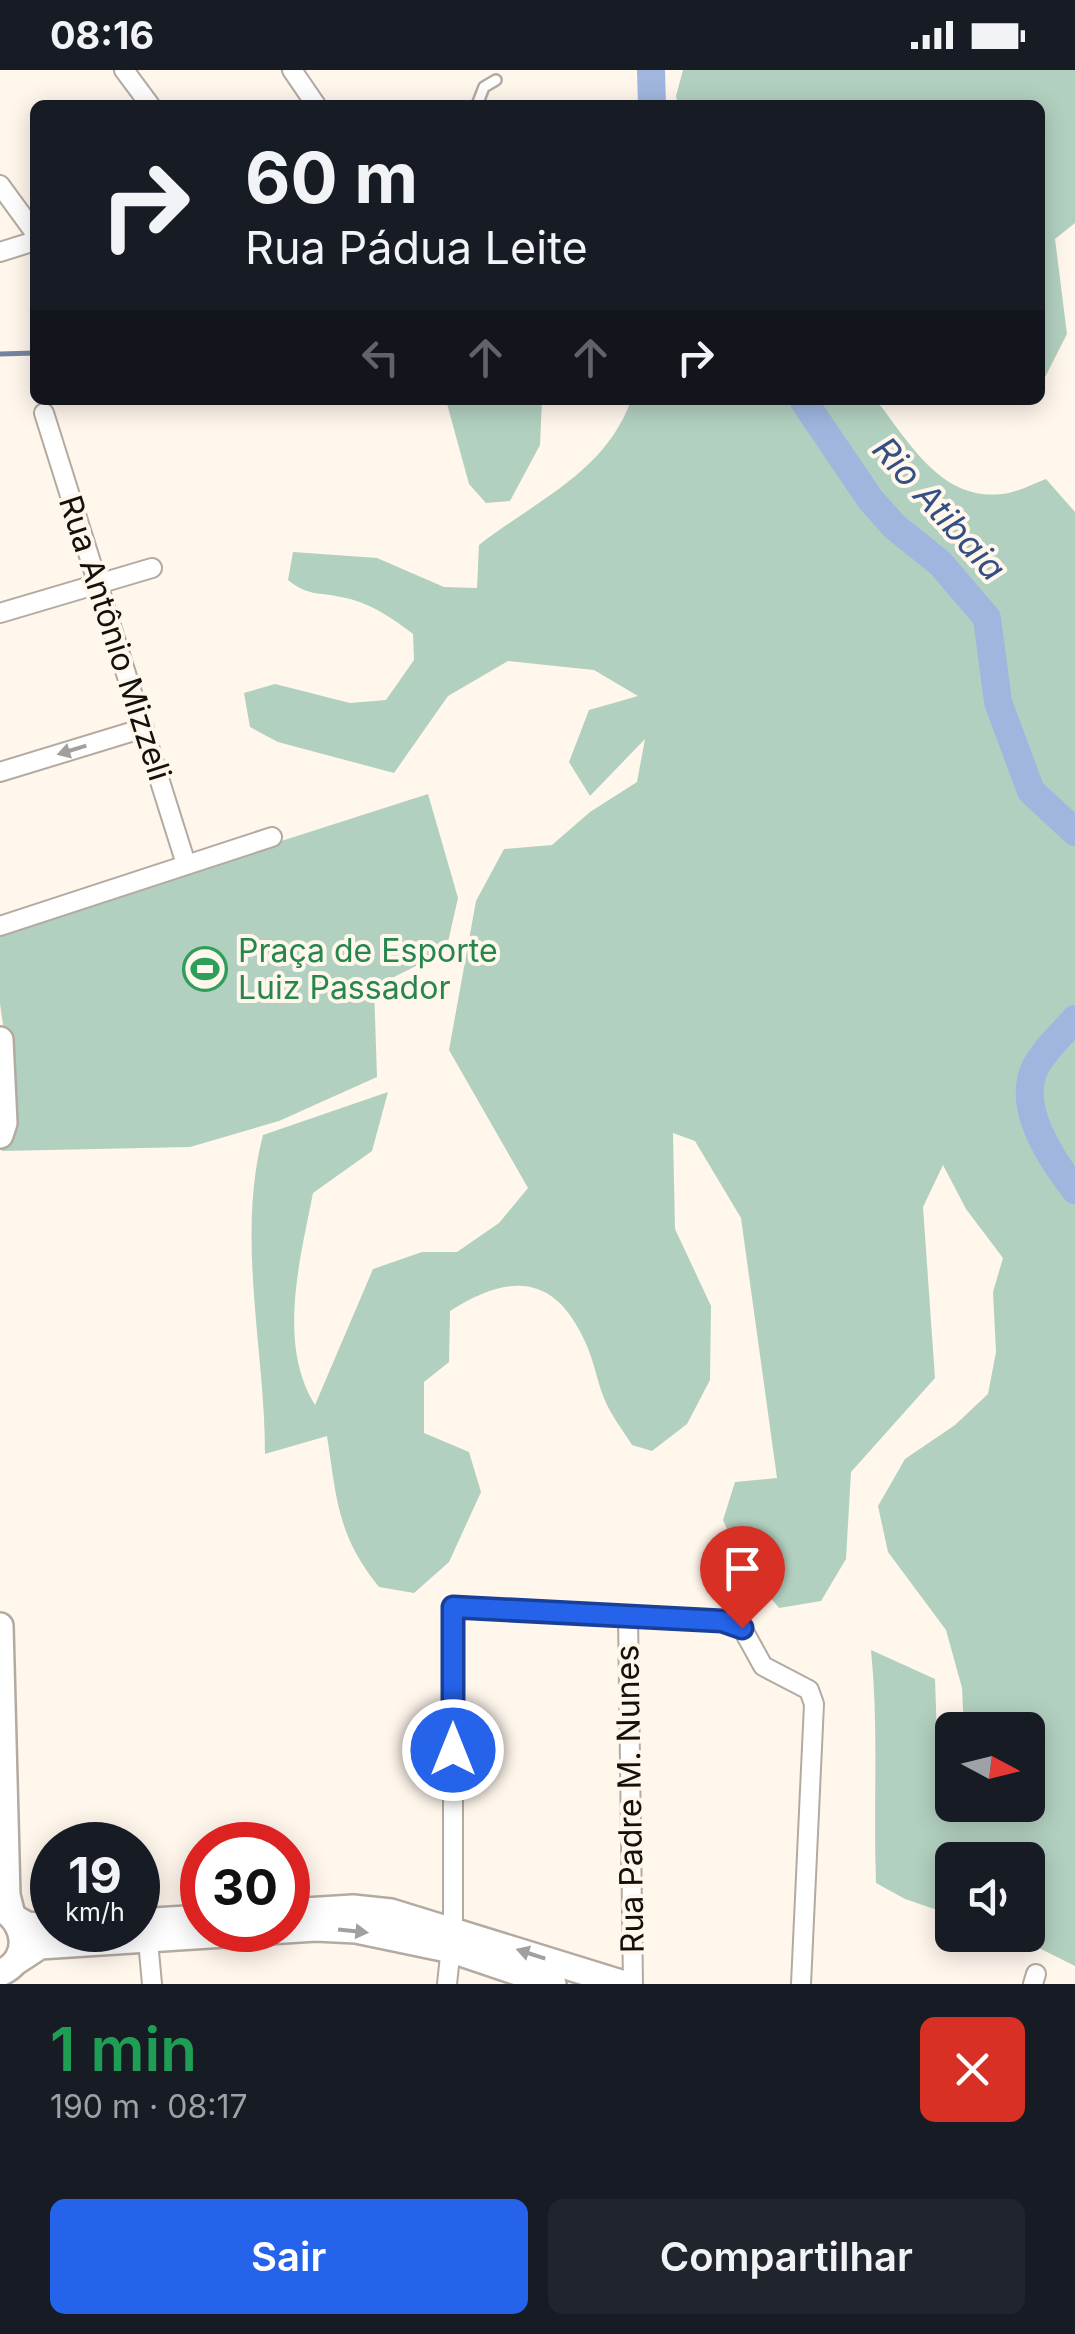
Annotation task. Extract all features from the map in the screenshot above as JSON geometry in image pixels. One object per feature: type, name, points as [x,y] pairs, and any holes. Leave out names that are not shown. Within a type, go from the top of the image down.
[{"type":"main road","points":[[0,1135],[4,1122],[1,1046]]},
{"type":"main road","points":[[0,1626],[7,1895],[9,1914],[23,1940],[7,1972]]},
{"type":"main road","points":[[310,1911],[353,1908],[391,1912],[553,1984]]},
{"type":"main road","points":[[310,1931],[356,1930],[452,1939],[624,1984]]},
{"type":"main road","points":[[7,1972],[32,1952]]},
{"type":"street","points":[[124,70],[146,100]]},
{"type":"street","points":[[292,70],[313,100]]},
{"type":"street","points":[[0,185],[30,226]]},
{"type":"street","points":[[0,252],[30,243]]},
{"type":"street","name":"Rua Antônio Mizzeli","points":[[44,412],[186,864]]},
{"type":"street","points":[[0,614],[152,568]]},
{"type":"street","points":[[0,772],[144,728]]},
{"type":"street","points":[[0,926],[272,838]]},
{"type":"street","points":[[448,1984],[452,1939],[453,1607],[722,1621],[742,1628],[763,1666],[808,1690],[814,1704],[801,1984]]},
{"type":"street","name":"Rua Padre M. Nunes","points":[[628,1614],[632,1984]]},
{"type":"street","points":[[147,1952],[152,1984]]},
{"type":"lane","points":[[479,100],[484,87],[496,80]]},
{"type":"green space","points":[[683,70],[1075,70],[1075,223],[1055,239],[1067,334],[1045,377],[1045,100],[677,100]]},
{"type":"green space","points":[[447,405],[542,405],[540,445],[510,501],[486,503],[469,484]]},
{"type":"green space","points":[[629,405],[880,405],[928,465],[961,488],[980,494],[1002,494],[1046,479],[1075,512],[1075,1966],[1045,1951],[1045,1842],[935,1842],[935,1909],[876,1883],[871,1650],[935,1679],[935,1822],[1045,1822],[1045,1712],[963,1712],[962,1688],[946,1630],[888,1552],[878,1506],[905,1459],[955,1425],[988,1394],[996,1352],[993,1292],[1003,1258],[966,1209],[943,1165],[923,1207],[935,1378],[851,1472],[846,1559],[821,1601],[779,1608],[742,1563],[723,1520],[735,1482],[777,1478],[741,1218],[695,1141],[673,1133],[675,1229],[711,1306],[710,1380],[687,1424],[652,1451],[632,1445],[607,1405],[575,1322],[546,1293],[512,1286],[492,1290],[450,1311],[449,1362],[424,1382],[424,1433],[469,1452],[481,1492],[449,1562],[414,1593],[379,1587],[355,1550],[341,1516],[327,1436],[265,1454],[252,1254],[255,1174],[263,1135],[388,1092],[372,1151],[313,1193],[298,1273],[294,1329],[303,1381],[315,1405],[373,1269],[422,1252],[457,1252],[499,1223],[528,1188],[449,1050],[476,901],[504,849],[552,845],[590,812],[637,782],[645,739],[590,796],[569,762],[589,710],[638,696],[594,670],[508,661],[448,696],[394,773],[278,742],[250,727],[244,693],[275,684],[350,703],[386,700],[414,660],[413,634],[388,616],[361,602],[307,591],[288,580],[293,552],[377,558],[444,587],[477,588],[479,545],[567,483],[605,447]]},
{"type":"green space","name":"Praça de Esporte Luiz Passador","points":[[428,794],[458,898],[446,951],[374,987],[377,1077],[279,1121],[190,1147],[2,1151],[12,1095],[0,1003],[0,931]]},
{"type":"waterway","name":"Rio Atibaia","points":[[651,70],[652,100]]},
{"type":"waterway","points":[[0,354],[30,353]]},
{"type":"waterway","name":"Rio Atibaia","points":[[806,405],[870,499],[895,527],[940,563],[987,618],[998,702],[1031,791],[1075,832]]},
{"type":"waterway","name":"Rio Atibaia","points":[[1075,1019],[1048,1049],[1030,1083],[1030,1100],[1039,1133],[1075,1190]]},
{"type":"place","name":"Praça de Esporte Luiz Passador","points":[[205,969]]},
{"type":"route","points":[[453,1750],[453,1607],[628,1614],[722,1621],[742,1628]]}]
